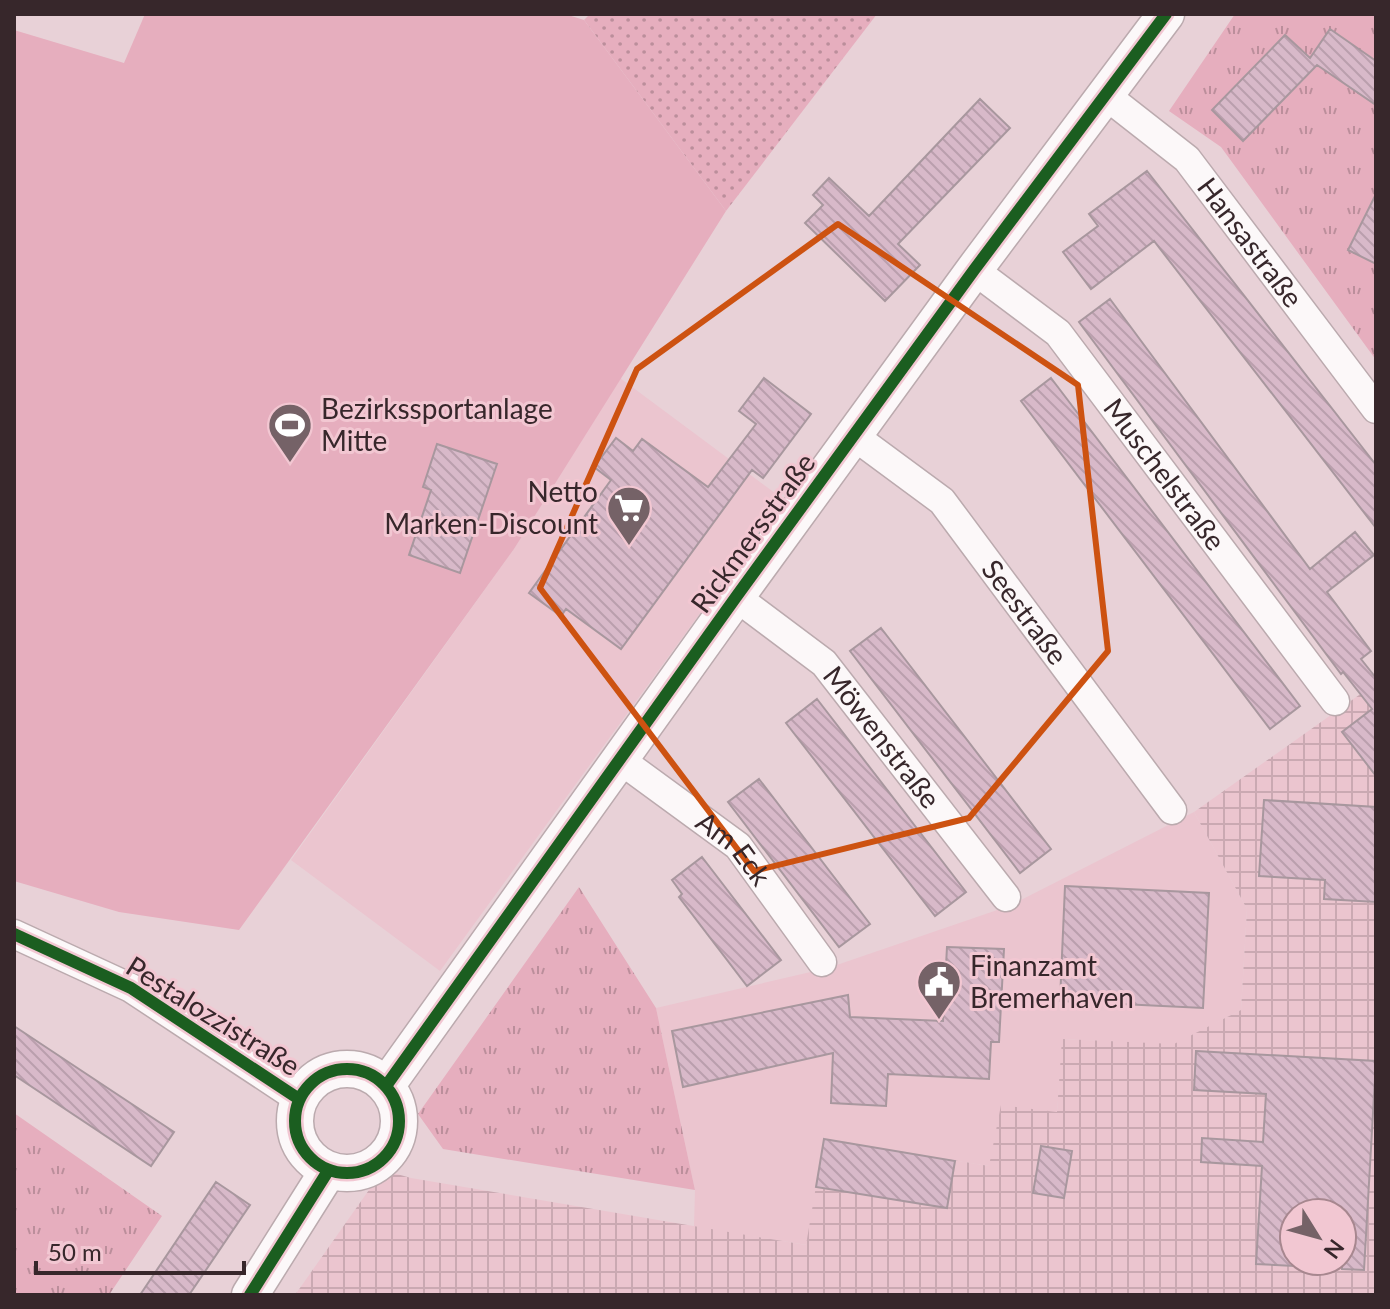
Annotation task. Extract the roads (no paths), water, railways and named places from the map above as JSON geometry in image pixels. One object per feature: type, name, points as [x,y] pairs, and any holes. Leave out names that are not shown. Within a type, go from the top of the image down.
[{"type":"main road","name":"Rickmersstraße","points":[[386,1086],[736,597],[974,270],[1166,14]]},
{"type":"main road","points":[[339,1070],[365,1072],[386,1086],[397,1105],[399,1119],[398,1134],[385,1158],[365,1171],[353,1174],[328,1171],[312,1161],[298,1140],[294,1124],[299,1099],[316,1079],[339,1070]]},
{"type":"main road","points":[[250,1295],[328,1171]]},
{"type":"street","name":"Hansastraße","points":[[1104,94],[1187,159],[1376,409]]},
{"type":"street","name":"Muschelstraße","points":[[974,270],[1058,333],[1335,701]]},
{"type":"street","name":"Seestraße","points":[[854,436],[942,501],[1172,810]]},
{"type":"street","name":"Möwenstraße","points":[[736,597],[824,663],[1006,897]]},
{"type":"street","name":"Am Eck","points":[[619,759],[738,846],[822,962]]},
{"type":"street","name":"Pestalozzistraße","points":[[14,934],[131,988],[299,1099]]},
{"type":"place","name":"Bezirkssportanlage Mitte","points":[[290,464]]},
{"type":"place","name":"Netto Marken-Discount","points":[[629,547]]},
{"type":"place","name":"Finanzamt Bremerhaven","points":[[939,1021]]}]
